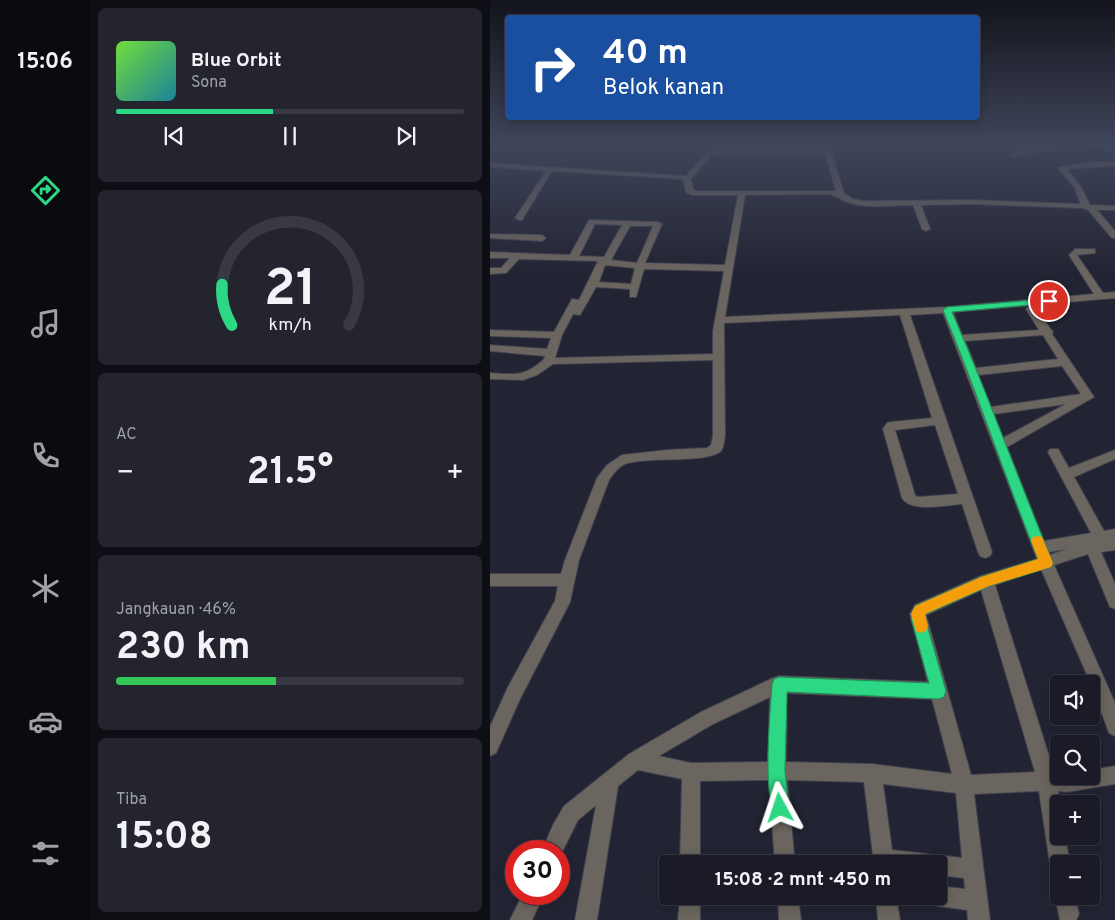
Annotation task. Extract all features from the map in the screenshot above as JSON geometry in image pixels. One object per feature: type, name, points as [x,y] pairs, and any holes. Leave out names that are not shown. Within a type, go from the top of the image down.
[{"type":"street","points":[[519,218],[540,187]]},
{"type":"street","points":[[690,187],[689,190],[692,192],[815,192],[841,194]]},
{"type":"street","points":[[839,187],[841,194],[848,200],[856,202],[1115,208]]},
{"type":"street","points":[[1077,187],[1089,207],[1115,236]]},
{"type":"street","points":[[490,747],[514,692],[562,602],[567,580],[588,516],[603,478],[611,468],[622,460],[667,454],[709,452],[717,447],[719,436],[720,320],[742,193]]},
{"type":"street","points":[[916,202],[926,229]]},
{"type":"street","points":[[573,258],[591,223],[659,225],[640,266],[634,291],[593,284]]},
{"type":"street","points":[[577,313],[604,262],[628,223]]},
{"type":"street","points":[[490,236],[544,235],[530,256]]},
{"type":"street","points":[[1092,251],[1075,252],[1074,255],[1100,296]]},
{"type":"street","points":[[490,255],[603,259],[604,262],[640,266],[729,268]]},
{"type":"street","points":[[490,271],[503,271],[517,256]]},
{"type":"street","points":[[720,320],[947,310],[1115,295]]},
{"type":"street","points":[[490,376],[521,378],[528,376],[550,357],[557,336],[575,301]]},
{"type":"street","points":[[1032,309],[1088,397]]},
{"type":"street","points":[[947,310],[974,372],[1043,555],[1109,692],[1115,727]]},
{"type":"street","points":[[904,311],[938,421],[950,446],[985,552]]},
{"type":"street","points":[[959,338],[1048,332]]},
{"type":"street","points":[[490,333],[557,336]]},
{"type":"street","points":[[490,348],[550,357],[719,357]]},
{"type":"street","points":[[974,372],[1065,362]]},
{"type":"street","points":[[988,410],[1088,397]]},
{"type":"street","points":[[1000,445],[1088,397]]},
{"type":"street","points":[[938,421],[891,426],[888,429],[908,498],[916,502],[967,498]]},
{"type":"street","points":[[1054,452],[1068,474],[1096,542],[1115,602]]},
{"type":"street","points":[[1068,474],[1115,454]]},
{"type":"street","points":[[947,899],[978,910],[964,785],[918,614],[920,610],[1043,555],[1115,536]]},
{"type":"street","points":[[1096,542],[1115,544]]},
{"type":"street","points":[[490,580],[567,580]]},
{"type":"street","points":[[986,581],[1047,781],[1059,855]]},
{"type":"street","points":[[557,840],[571,814],[635,760],[707,718],[779,684],[938,691]]},
{"type":"street","points":[[779,684],[777,771],[784,855]]},
{"type":"street","points":[[635,760],[692,772],[872,773],[964,785],[1047,781],[1067,783],[1115,775]]},
{"type":"street","points":[[690,855],[692,772]]},
{"type":"street","points":[[872,773],[882,855]]},
{"type":"street","points":[[586,920],[609,783]]},
{"type":"street","points":[[947,866],[973,869]]},
{"type":"street","points":[[521,920],[528,905]]},
{"type":"street","points":[[690,905],[690,920]]},
{"type":"street","points":[[789,905],[790,920]]},
{"type":"street","points":[[887,905],[889,920]]},
{"type":"slow traffic","points":[[921,626],[918,618],[920,610],[986,581],[1046,563],[1038,541]]},
{"type":"route","points":[[780,808],[777,771],[779,684],[938,691],[918,618],[920,610],[986,581],[1046,563],[1007,466],[974,372],[947,310],[1049,301]]}]
